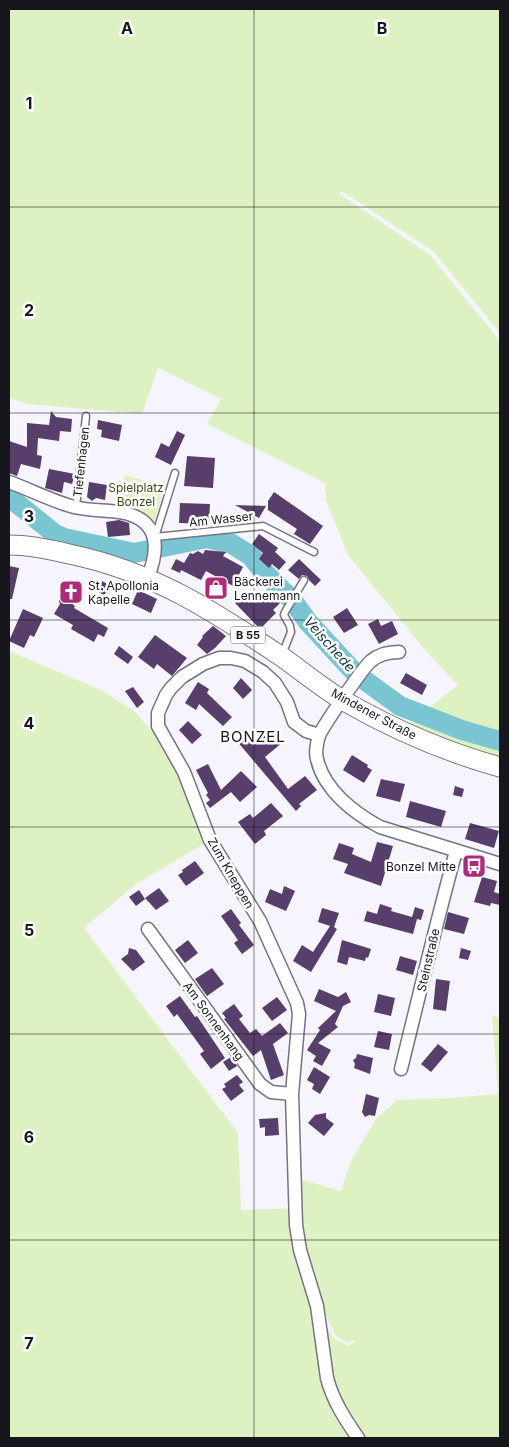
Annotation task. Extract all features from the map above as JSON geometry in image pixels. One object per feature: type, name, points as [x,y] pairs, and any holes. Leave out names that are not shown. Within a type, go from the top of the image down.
[{"type":"main road","name":"Mindener Straße","points":[[9,545],[51,550],[116,566],[151,569],[180,592],[281,657],[342,700],[400,731],[450,751],[500,767]]},
{"type":"street","name":"Tiefenhagen","points":[[9,482],[76,507],[124,513],[135,517],[152,529],[155,540]]},
{"type":"street","points":[[151,569],[155,540]]},
{"type":"street","points":[[399,652],[388,652],[371,660],[319,735],[316,757],[322,774],[328,784],[348,805],[364,818],[380,827],[500,864]]},
{"type":"street","name":"Zum Kneppen","points":[[319,735],[306,731],[294,722],[287,702],[275,683],[263,672],[245,661],[231,658],[219,658],[203,664],[182,677],[170,688],[158,713],[158,726],[184,772],[210,840],[260,922],[295,997],[299,1014],[292,1094],[296,1224],[300,1250],[317,1306],[327,1378],[336,1403],[358,1438]]},
{"type":"street","name":"Steinstraße","points":[[401,1069],[434,931],[456,851]]},
{"type":"street","name":"Am Sonnenhang","points":[[148,929],[260,1084],[272,1092],[292,1094]]},
{"type":"lane","name":"Tiefenhagen","points":[[76,507],[86,416]]},
{"type":"lane","points":[[155,540],[175,473]]},
{"type":"lane","name":"Am Wasser","points":[[155,540],[263,526],[314,552]]},
{"type":"lane","points":[[281,657],[291,632],[291,628],[284,615],[304,580]]},
{"type":"green space","points":[[9,9],[500,9],[500,333],[433,251],[343,192],[338,193],[430,255],[500,341],[500,760],[470,752],[408,724],[458,685],[425,650],[348,555],[326,500],[325,483],[207,424],[221,399],[158,368],[142,414],[28,404],[9,398]]},
{"type":"green space","name":"Spielplatz Bonzel","points":[[125,475],[164,486],[155,521],[142,512],[116,506]]},
{"type":"green space","points":[[9,651],[103,691],[135,712],[155,734],[178,772],[206,843],[136,884],[84,928],[238,1133],[241,1210],[299,1208],[299,1179],[341,1191],[350,1163],[376,1119],[397,1100],[498,1094],[492,1015],[500,1018],[500,1438],[362,1438],[345,1411],[332,1382],[327,1361],[325,1325],[336,1340],[349,1346],[356,1341],[353,1340],[349,1343],[336,1336],[312,1279],[307,1286],[326,1383],[341,1420],[353,1438],[9,1438]]},
{"type":"building","points":[[51,411],[56,417],[72,419],[71,432],[60,431],[59,441],[38,438],[37,455],[42,456],[40,469],[21,464],[17,476],[9,473],[9,441],[27,447],[27,423],[49,425]]},
{"type":"building","points":[[98,420],[122,425],[119,441],[101,437],[102,430],[97,429]]},
{"type":"building","points":[[177,431],[185,435],[171,465],[155,457],[161,443],[169,447]]},
{"type":"building","points":[[187,456],[215,458],[213,488],[184,486]]},
{"type":"building","points":[[49,469],[75,474],[72,484],[64,482],[62,493],[45,488]]},
{"type":"building","points":[[89,482],[107,485],[105,500],[96,498],[92,501],[87,497]]},
{"type":"building","points":[[274,492],[323,526],[310,544],[294,534],[297,529],[268,510],[268,501]]},
{"type":"building","points":[[180,503],[210,504],[209,524],[179,523]]},
{"type":"building","points":[[235,505],[266,506],[259,518]]},
{"type":"building","points":[[119,520],[129,523],[130,535],[108,537],[106,522]]},
{"type":"building","points":[[259,534],[278,548],[275,552],[286,562],[279,570],[272,564],[269,568],[259,559],[263,553],[252,544]]},
{"type":"building","points":[[205,550],[226,552],[223,556],[243,567],[233,586],[206,571],[201,580],[181,570],[180,573],[171,569],[176,559],[184,563],[190,553],[193,554],[198,551],[203,554]]},
{"type":"building","points":[[299,559],[321,580],[315,586],[307,576],[302,575],[299,579],[288,570]]},
{"type":"building","points":[[9,566],[19,568],[12,599],[9,599]]},
{"type":"building","points":[[71,580],[82,586],[73,605],[75,606],[74,608],[108,628],[104,637],[98,634],[94,642],[71,629],[73,625],[54,614]]},
{"type":"building","points":[[102,581],[111,586],[104,595],[97,591]]},
{"type":"building","points":[[138,590],[157,599],[151,613],[132,604]]},
{"type":"building","points":[[267,590],[280,603],[273,610],[276,613],[260,629],[235,603],[246,592],[256,601]]},
{"type":"building","points":[[347,608],[358,625],[344,633],[333,617]]},
{"type":"building","points":[[23,609],[43,618],[34,637],[30,635],[24,648],[9,641]]},
{"type":"building","points":[[378,619],[381,626],[392,621],[398,634],[379,644],[368,624]]},
{"type":"building","points":[[213,626],[226,636],[207,654],[197,645],[202,636]]},
{"type":"building","points":[[155,635],[187,658],[172,676],[157,664],[154,669],[138,657]]},
{"type":"building","points":[[119,646],[133,657],[128,664],[114,654]]},
{"type":"building","points":[[406,673],[427,685],[422,695],[400,683]]},
{"type":"building","points":[[241,678],[252,690],[243,699],[233,688]]},
{"type":"building","points":[[198,682],[209,689],[207,693],[232,717],[223,726],[199,704],[196,710],[185,703]]},
{"type":"building","points":[[133,687],[144,702],[137,708],[125,691]]},
{"type":"building","points":[[188,721],[202,735],[192,744],[179,730]]},
{"type":"building","points":[[272,729],[283,742],[265,757],[288,789],[305,776],[317,790],[299,804],[301,806],[296,811],[236,740],[245,732],[255,744]]},
{"type":"building","points":[[352,755],[368,765],[367,767],[372,770],[364,783],[343,770]]},
{"type":"building","points":[[208,764],[221,790],[241,771],[257,787],[240,802],[231,792],[210,808],[206,803],[210,800],[206,795],[208,793],[196,770]]},
{"type":"building","points":[[381,779],[405,784],[400,802],[376,796]]},
{"type":"building","points":[[455,786],[464,789],[462,797],[453,795]]},
{"type":"building","points":[[410,801],[446,811],[441,827],[406,817]]},
{"type":"building","points":[[271,803],[283,816],[264,831],[266,835],[255,844],[238,822],[250,814],[253,818]]},
{"type":"building","points":[[470,823],[499,831],[494,848],[465,839]]},
{"type":"building","points":[[377,842],[393,846],[381,886],[344,873],[348,864],[333,859],[339,843],[354,848],[352,854],[371,862]]},
{"type":"building","points":[[195,861],[204,873],[186,886],[178,875]]},
{"type":"building","points":[[482,877],[497,881],[494,892],[500,894],[500,905],[491,903],[490,906],[474,902]]},
{"type":"building","points":[[284,886],[295,891],[286,911],[265,902],[270,889],[282,894]]},
{"type":"building","points":[[159,888],[169,901],[156,910],[145,898]]},
{"type":"building","points":[[139,890],[145,899],[136,906],[129,897]]},
{"type":"building","points":[[380,904],[392,908],[391,911],[412,917],[415,907],[424,910],[421,920],[417,919],[413,934],[364,921],[367,911],[377,914]]},
{"type":"building","points":[[322,908],[339,913],[334,927],[337,929],[311,972],[293,961],[302,945],[313,952],[330,926],[318,922]]},
{"type":"building","points":[[231,909],[241,923],[239,925],[254,945],[242,954],[234,943],[238,940],[221,916]]},
{"type":"building","points":[[448,912],[469,918],[464,934],[444,929]]},
{"type":"building","points":[[188,940],[198,953],[185,963],[175,950]]},
{"type":"building","points":[[342,940],[371,949],[368,958],[366,957],[365,961],[349,957],[347,965],[337,962]]},
{"type":"building","points":[[129,948],[136,950],[145,962],[133,971],[121,959],[128,954]]},
{"type":"building","points":[[461,948],[471,951],[468,960],[459,958]]},
{"type":"building","points":[[400,956],[417,961],[413,975],[396,970]]},
{"type":"building","points":[[212,968],[224,984],[207,996],[195,979]]},
{"type":"building","points":[[436,979],[450,981],[446,1011],[433,1009]]},
{"type":"building","points":[[319,989],[338,997],[346,992],[351,1002],[343,1006],[335,1024],[338,1027],[318,1043],[331,1050],[322,1066],[313,1061],[316,1056],[307,1050],[320,1030],[318,1028],[336,1011],[314,1001]]},
{"type":"building","points":[[378,994],[395,998],[391,1016],[374,1012]]},
{"type":"building","points":[[180,996],[195,1017],[197,1016],[225,1058],[211,1069],[200,1054],[204,1051],[177,1014],[174,1017],[166,1006]]},
{"type":"building","points":[[277,997],[287,1010],[272,1021],[262,1008]]},
{"type":"building","points":[[234,1004],[243,1016],[239,1019],[250,1033],[256,1029],[262,1036],[280,1023],[288,1033],[273,1044],[284,1075],[271,1080],[261,1050],[253,1056],[224,1019],[226,1018],[222,1013]]},
{"type":"building","points":[[378,1031],[392,1034],[389,1050],[374,1047]]},
{"type":"building","points":[[438,1044],[448,1052],[431,1072],[421,1064]]},
{"type":"building","points":[[357,1054],[373,1058],[370,1074],[354,1068],[353,1060]]},
{"type":"building","points":[[231,1057],[237,1066],[229,1071],[223,1062]]},
{"type":"building","points":[[314,1067],[330,1077],[320,1094],[312,1089],[314,1084],[307,1080]]},
{"type":"building","points":[[237,1075],[243,1082],[239,1085],[244,1091],[231,1101],[222,1089],[226,1087],[224,1084]]},
{"type":"building","points":[[366,1094],[379,1098],[375,1116],[369,1115],[365,1117],[362,1112]]},
{"type":"building","points":[[326,1113],[326,1118],[334,1124],[324,1136],[308,1123],[315,1115]]},
{"type":"building","points":[[278,1118],[279,1135],[265,1136],[265,1127],[260,1128],[259,1119]]},
{"type":"waterway","name":"Veischede","points":[[9,497],[55,534],[64,538],[134,553],[207,538],[232,544],[251,556],[356,674],[400,706],[462,730],[500,741]]},
{"type":"place","name":"Bäckerei Lennemann","points":[[216,588]]},
{"type":"place","name":"St. Apollonia Kapelle","points":[[71,592]]},
{"type":"place","name":"Bonzel Mitte","points":[[474,866]]},
{"type":"district","name":"BONZEL","points":[[253,736]]}]
